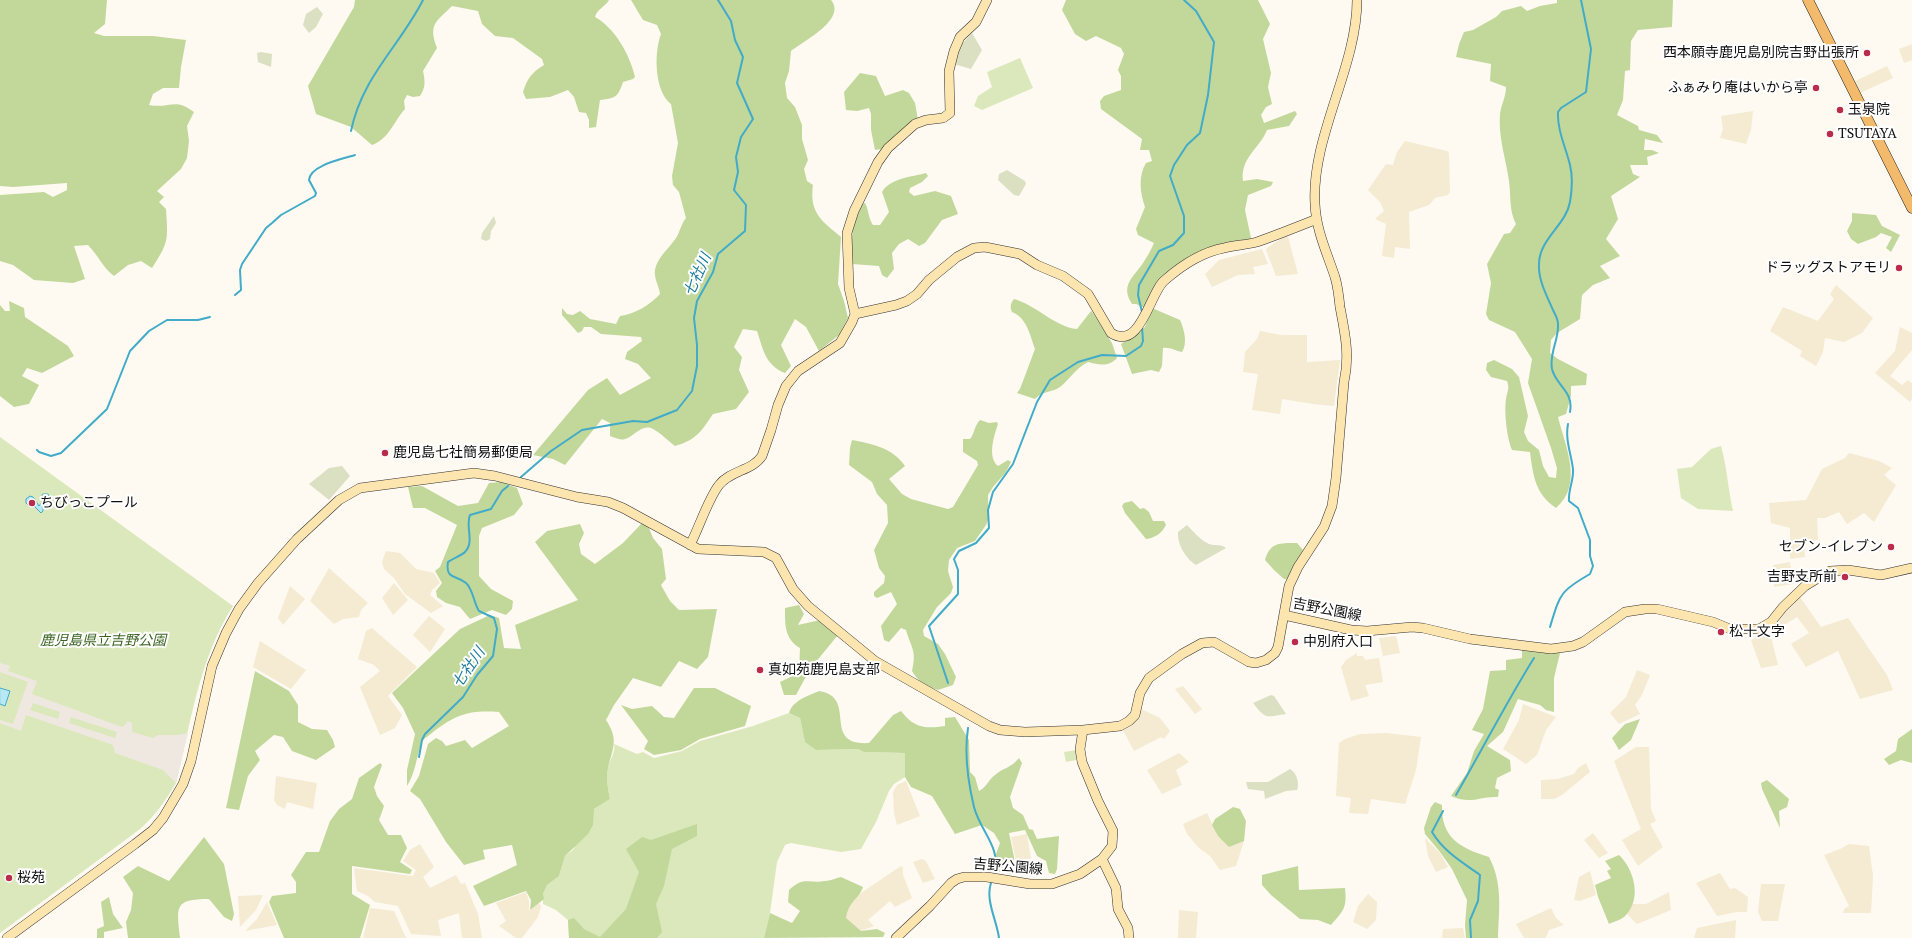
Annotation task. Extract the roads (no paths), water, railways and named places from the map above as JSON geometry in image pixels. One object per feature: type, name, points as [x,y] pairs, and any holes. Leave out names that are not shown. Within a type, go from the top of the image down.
[{"type":"main road","points":[[1808,0],[1912,208]]},
{"type":"street","points":[[690,545],[719,485],[732,474],[758,462],[762,456],[782,394],[790,380],[798,371],[840,343],[846,334],[855,314],[849,288],[847,232],[854,211],[878,162],[888,148],[920,121],[943,118],[950,113],[950,71],[954,51],[960,37],[976,22],[987,0]]},
{"type":"street","points":[[1284,615],[1289,586],[1298,566],[1324,528],[1332,506],[1336,478],[1346,371],[1346,343],[1335,280],[1322,242],[1317,219],[1315,193],[1317,164],[1353,38],[1357,0]]},
{"type":"street","points":[[855,314],[896,305],[906,301],[917,294],[929,280],[950,262],[966,251],[983,247],[1020,254],[1036,265],[1063,276],[1088,294],[1107,329],[1114,335],[1122,336],[1136,330],[1146,316],[1161,283],[1202,255],[1223,248],[1256,242],[1317,219]]},
{"type":"street","points":[[7,938],[135,844],[153,830],[163,818],[183,784],[191,761],[212,666],[226,633],[251,593],[281,555],[312,524],[348,494],[366,486],[474,474],[495,476],[576,497],[608,502],[623,508],[698,549],[764,552],[770,554],[781,564],[793,589],[808,606],[875,661],[989,726],[1013,732],[1084,730]]},
{"type":"street","name":"吉野公園線","points":[[896,938],[926,910],[951,883],[957,879],[964,877],[987,877],[1030,884],[1052,884],[1080,874],[1102,859],[1112,846],[1113,831],[1098,801],[1082,762],[1080,749],[1084,730],[1112,728],[1129,721],[1135,715],[1140,694],[1149,678],[1182,654],[1202,642],[1214,642],[1249,662],[1256,663],[1266,660],[1272,657],[1278,647],[1284,615],[1351,630],[1367,631],[1423,628],[1470,639],[1551,649],[1573,646],[1583,642],[1625,612],[1645,609],[1657,609],[1713,622],[1730,629],[1759,629],[1771,622],[1783,607],[1805,586],[1830,571],[1848,570],[1881,575],[1912,568]]},
{"type":"street","points":[[1102,859],[1116,888],[1118,909],[1128,928],[1129,938]]},
{"type":"water","name":"ちびっこプール","points":[[43,494],[48,494],[51,501],[43,507],[43,511],[41,513],[34,506],[29,506],[26,503],[26,499],[30,496],[33,497],[39,506],[42,502],[41,498]]},
{"type":"water","points":[[0,688],[10,691],[5,706],[0,704]]},
{"type":"waterway","points":[[351,131],[356,112],[372,78],[403,33],[423,0]]},
{"type":"waterway","name":"七社川","points":[[521,477],[551,451],[582,430],[633,421],[647,422],[677,410],[692,391],[697,366],[697,345],[694,318],[697,301],[713,272],[718,254],[745,231],[746,205],[734,190],[738,172],[736,157],[741,137],[753,119],[737,83],[743,57],[735,40],[731,21],[718,0]]},
{"type":"waterway","points":[[1142,312],[1138,295],[1139,285],[1159,251],[1173,245],[1184,233],[1184,216],[1170,176],[1174,165],[1187,145],[1200,133],[1208,95],[1214,42],[1196,11],[1184,0]]},
{"type":"waterway","points":[[1570,412],[1571,405],[1567,394],[1557,380],[1552,369],[1551,363],[1557,336],[1558,322],[1541,282],[1539,264],[1543,247],[1568,210],[1570,202],[1572,184],[1571,170],[1560,132],[1558,112],[1561,108],[1586,92],[1591,49],[1581,0]]},
{"type":"waterway","points":[[235,295],[241,290],[240,270],[242,264],[266,228],[281,215],[315,196],[316,193],[309,180],[315,170],[328,163],[355,155]]},
{"type":"waterway","points":[[37,450],[51,456],[61,453],[107,409],[130,351],[149,331],[167,320],[198,320],[210,317]]},
{"type":"waterway","points":[[948,683],[929,626],[958,594],[958,570],[954,559],[959,551],[976,543],[989,528],[988,510],[993,492],[1013,464],[1037,402],[1050,380],[1078,362],[1102,355],[1126,356],[1141,346],[1143,341],[1142,327]]},
{"type":"waterway","points":[[1550,627],[1562,594],[1572,585],[1590,574],[1593,566],[1590,556],[1590,540],[1578,508],[1569,501],[1573,469],[1568,441],[1568,424]]},
{"type":"waterway","name":"七社川","points":[[419,757],[422,740],[425,734],[463,697],[477,675],[493,656],[497,629],[494,618],[479,611],[472,593],[466,583],[452,576],[448,572],[448,562],[465,552],[468,548],[470,539],[470,515],[491,509],[502,491],[508,486]]},
{"type":"waterway","points":[[1456,795],[1534,658]]},
{"type":"waterway","points":[[968,728],[966,748],[970,788],[977,816],[993,847],[996,864],[994,873]]},
{"type":"waterway","points":[[1443,811],[1432,832],[1448,851],[1480,875],[1478,901],[1470,920],[1471,938]]},
{"type":"waterway","points":[[991,883],[989,896],[990,903],[999,938]]},
{"type":"place","name":"西本願寺鹿児島別院吉野出張所","points":[[1867,53]]},
{"type":"place","name":"ふぁみり庵はいから亭","points":[[1816,88]]},
{"type":"place","name":"玉泉院","points":[[1840,110]]},
{"type":"place","name":"TSUTAYA","points":[[1830,134]]},
{"type":"place","name":"ドラッグストアモリ","points":[[1899,268]]},
{"type":"place","name":"鹿児島七社簡易郵便局","points":[[385,453]]},
{"type":"place","name":"ちびっこプール","points":[[32,503]]},
{"type":"place","name":"セブン-イレブン","points":[[1891,547]]},
{"type":"place","name":"吉野支所前","points":[[1845,577]]},
{"type":"place","name":"松十文字","points":[[1721,632]]},
{"type":"place","name":"中別府入口","points":[[1295,642]]},
{"type":"place","name":"真如苑鹿児島支部","points":[[760,670]]},
{"type":"place","name":"桜苑","points":[[9,878]]},
{"type":"park label","name":"鹿児島県立吉野公園","points":[[103,641]]}]
